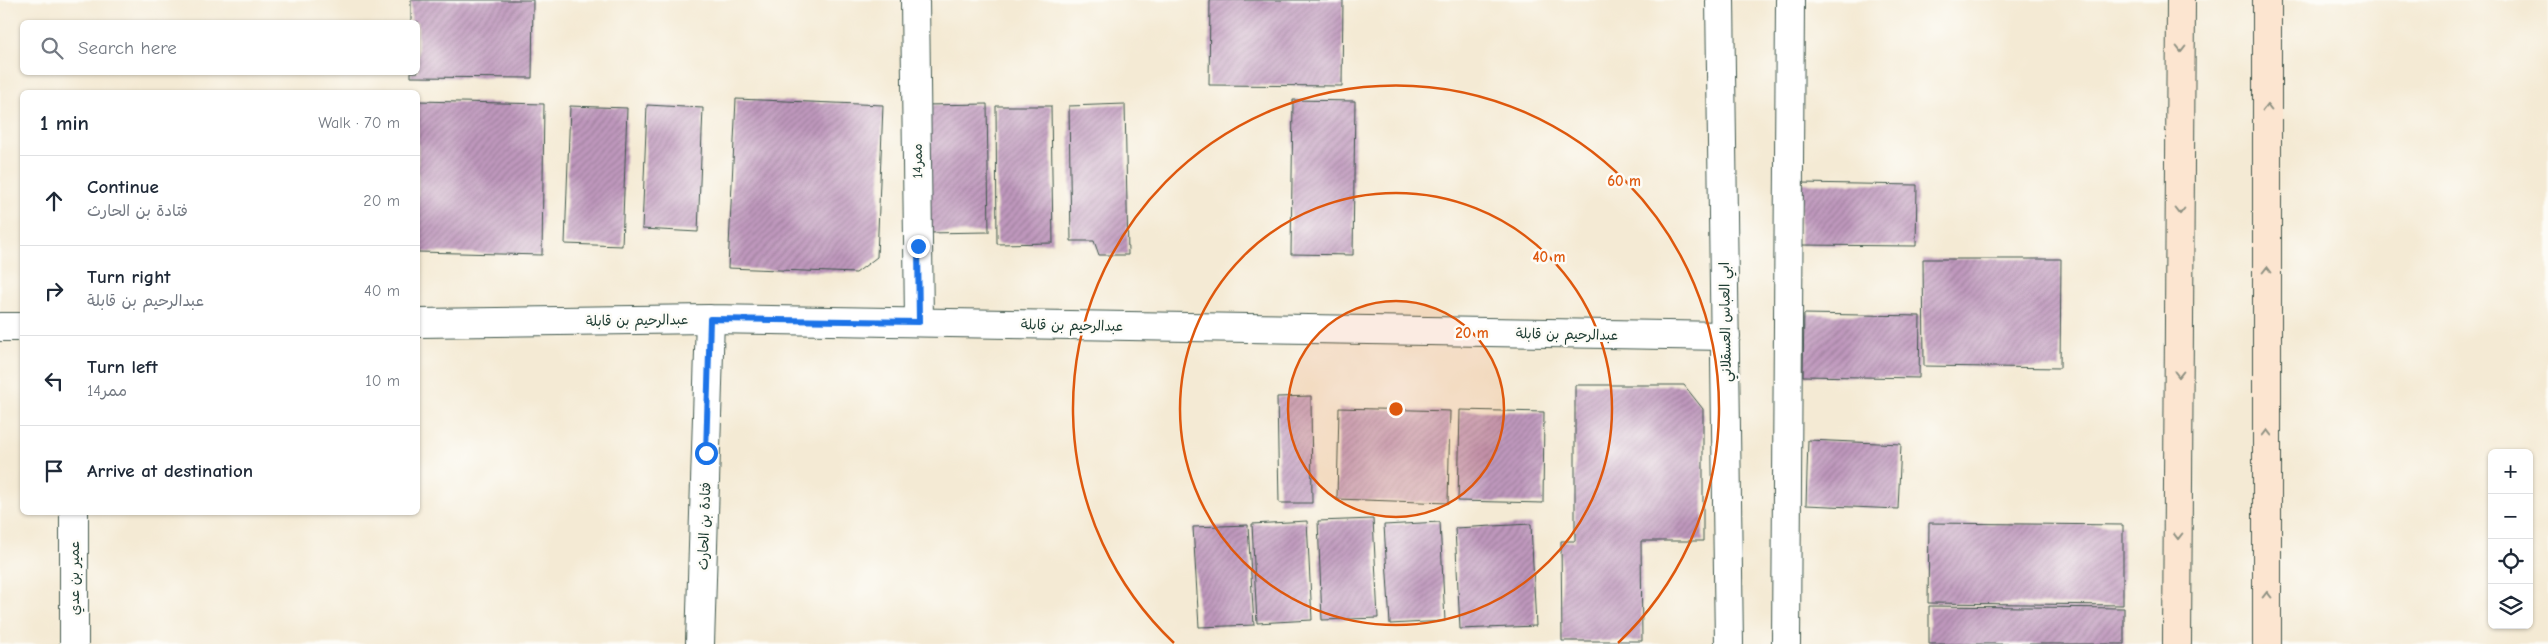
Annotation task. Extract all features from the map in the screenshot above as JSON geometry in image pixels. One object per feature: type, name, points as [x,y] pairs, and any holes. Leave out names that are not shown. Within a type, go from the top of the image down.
[{"type":"street","name":"ممر14","points":[[915,0],[919,322]]},
{"type":"street","name":"ابي العباس العسقلاني","points":[[1720,0],[1729,644]]},
{"type":"street","points":[[1786,644],[1790,0]]},
{"type":"street","points":[[2177,644],[2181,0]]},
{"type":"street","points":[[2266,644],[2267,0]]},
{"type":"street","name":"عبدالرحيم بن قابلة","points":[[420,323],[710,319],[1726,336]]},
{"type":"street","name":"فتادة بن الحارث","points":[[700,644],[710,319]]},
{"type":"street","points":[[0,327],[20,327]]},
{"type":"street","name":"عمير بن عدي","points":[[74,515],[74,644]]},
{"type":"building","points":[[411,0],[533,0],[532,78],[411,77],[411,75],[420,75],[420,20],[411,20]]},
{"type":"building","points":[[1210,0],[1343,0],[1342,86],[1209,85]]},
{"type":"building","points":[[736,99],[883,105],[877,257],[856,273],[728,268]]},
{"type":"building","points":[[1293,100],[1355,101],[1353,255],[1291,254]]},
{"type":"building","points":[[420,101],[544,104],[542,255],[420,252]]},
{"type":"building","points":[[987,104],[989,232],[926,233],[923,105]]},
{"type":"building","points":[[1125,104],[1128,255],[1099,255],[1094,241],[1071,241],[1069,106]]},
{"type":"building","points":[[647,105],[703,108],[698,232],[642,229]]},
{"type":"building","points":[[570,106],[627,108],[622,246],[565,244]]},
{"type":"building","points":[[996,106],[1051,106],[1053,243],[997,244]]},
{"type":"building","points":[[1801,183],[1917,185],[1916,246],[1800,245]]},
{"type":"building","points":[[1923,259],[2061,259],[2060,368],[1924,366]]},
{"type":"building","points":[[1804,314],[1920,316],[1919,378],[1803,376]]},
{"type":"building","points":[[1575,385],[1684,385],[1703,409],[1703,541],[1641,541],[1642,641],[1562,641],[1561,541],[1575,541]]},
{"type":"building","points":[[1311,396],[1312,503],[1279,503],[1277,397]]},
{"type":"building","points":[[1339,408],[1450,411],[1448,503],[1337,499]]},
{"type":"building","points":[[1460,410],[1544,412],[1543,503],[1458,501]]},
{"type":"building","points":[[1808,440],[1901,444],[1898,509],[1806,505]]},
{"type":"building","points":[[1373,519],[1378,618],[1322,620],[1318,521]]},
{"type":"building","points":[[1307,521],[1312,620],[1257,623],[1252,524]]},
{"type":"building","points":[[1440,522],[1445,621],[1390,624],[1384,525]]},
{"type":"building","points":[[1929,523],[2123,525],[2123,605],[1928,603]]},
{"type":"building","points":[[1531,524],[1536,626],[1460,629],[1455,528]]},
{"type":"building","points":[[1248,525],[1254,625],[1199,627],[1193,527]]},
{"type":"building","points":[[1929,606],[2124,608],[2124,644],[1929,644]]},
{"type":"route","points":[[706,453],[710,319],[919,322],[918,246]]}]
